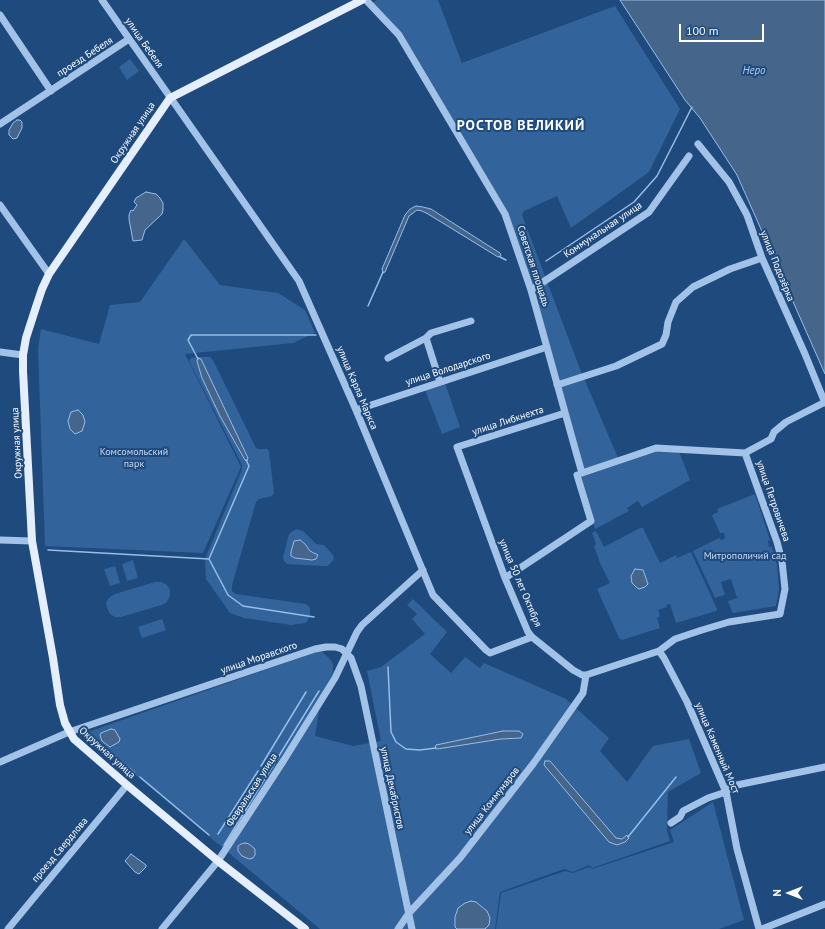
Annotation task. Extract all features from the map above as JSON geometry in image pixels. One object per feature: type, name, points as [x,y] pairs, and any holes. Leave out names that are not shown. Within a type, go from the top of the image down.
[{"type":"main road","name":"Окружная улица","points":[[305,929],[218,861],[127,785],[74,739],[65,724],[60,705],[32,541],[23,355],[26,338],[42,289],[49,274],[170,98],[362,0]]},
{"type":"street","name":"улица Бебеля","points":[[102,0],[170,98]]},
{"type":"street","name":"Советская площадь","points":[[366,0],[399,35],[505,214],[531,290],[582,473],[656,448],[678,449]]},
{"type":"street","points":[[0,15],[51,91]]},
{"type":"street","name":"проезд Бебеля","points":[[0,124],[129,39]]},
{"type":"street","name":"улица Карла Маркса","points":[[170,98],[299,281],[356,410],[433,595],[490,653],[500,651],[532,636]]},
{"type":"street","name":"улица Подозёрка","points":[[698,144],[729,182],[747,215],[762,258],[825,403]]},
{"type":"street","name":"Коммунальная улица","points":[[531,290],[648,212],[689,156]]},
{"type":"street","points":[[0,205],[49,274]]},
{"type":"street","points":[[557,385],[616,366],[662,344],[666,335],[668,322],[676,302],[693,287],[730,269],[762,258]]},
{"type":"street","points":[[388,358],[426,338],[431,333],[472,321]]},
{"type":"street","points":[[426,338],[440,382]]},
{"type":"street","name":"улица Володарского","points":[[356,410],[547,347]]},
{"type":"street","points":[[0,352],[23,355]]},
{"type":"street","points":[[745,453],[771,439],[774,432],[786,422],[825,403]]},
{"type":"street","name":"улица Либкнехта","points":[[457,447],[565,413]]},
{"type":"street","name":"улица 50 лет Октября","points":[[457,447],[528,632],[573,670],[582,675],[586,675]]},
{"type":"street","name":"улица Петровичева","points":[[659,650],[675,639],[702,630],[729,622],[780,614],[785,589],[782,562],[777,542],[745,453],[678,449]]},
{"type":"street","points":[[506,578],[592,521],[577,475]]},
{"type":"street","points":[[0,540],[32,541]]},
{"type":"street","points":[[347,653],[357,632],[362,626],[423,570]]},
{"type":"street","name":"улица Моравского","points":[[0,762],[69,732],[315,649],[335,646],[347,653]]},
{"type":"street","points":[[586,675],[659,650]]},
{"type":"street","name":"улица Каменный Мост","points":[[659,650],[687,702],[726,792],[737,849],[759,929]]},
{"type":"street","name":"Февральская улица","points":[[162,929],[218,861],[284,760],[335,678],[347,653]]},
{"type":"street","name":"улица Декабристов","points":[[347,653],[356,669],[361,686],[412,929]]},
{"type":"street","name":"улица Коммунаров","points":[[398,929],[409,913],[460,858],[533,764],[583,693],[586,675]]},
{"type":"street","points":[[672,823],[680,816],[683,810],[708,798],[726,792],[732,786],[799,771],[825,767]]},
{"type":"street","name":"проезд Свердлова","points":[[8,929],[127,785]]},
{"type":"street","points":[[762,929],[825,904]]},
{"type":"green space","points":[[377,0],[438,0],[462,63],[615,6],[680,109],[649,172],[571,228],[557,196],[524,211],[522,215],[580,369],[619,460],[656,448],[678,449],[690,480],[642,507],[638,501],[627,508],[629,511],[595,529],[577,475],[581,474],[505,214],[399,35],[370,4]]},
{"type":"green space","points":[[130,59],[139,71],[127,80],[119,67]]},
{"type":"green space","name":"Комсомольский парк","points":[[184,239],[220,285],[278,293],[305,310],[315,333],[293,343],[185,354],[241,467],[203,553],[45,546],[38,349],[41,329],[99,344],[110,305],[140,302]]},
{"type":"green space","points":[[210,357],[213,360],[256,448],[267,449],[269,451],[274,493],[272,496],[259,499],[256,502],[232,585],[232,591],[236,594],[306,604],[310,608],[310,616],[306,623],[291,625],[244,618],[230,613],[206,579],[205,559],[242,469],[242,465],[189,361],[191,358]]},
{"type":"green space","points":[[445,383],[460,427],[442,434],[425,390]]},
{"type":"green space","name":"Митрополичий сад","points":[[755,494],[770,540],[768,541],[769,547],[772,547],[777,565],[779,590],[776,606],[733,613],[728,601],[737,598],[731,579],[721,582],[725,595],[715,598],[693,551],[719,538],[722,540],[725,538],[724,533],[720,533],[712,515],[718,512],[717,509]]},
{"type":"green space","points":[[640,528],[643,528],[660,563],[676,555],[677,558],[691,552],[717,609],[716,611],[676,623],[670,604],[666,605],[667,607],[658,610],[660,616],[657,618],[660,628],[622,640],[619,638],[597,589],[610,583],[600,563],[594,546],[596,544],[592,533],[596,531],[604,547]]},
{"type":"green space","points":[[296,529],[303,531],[316,544],[324,545],[333,555],[334,559],[328,566],[287,564],[283,557],[289,534]],"holes":[[[305,544],[310,551],[315,552],[295,558],[291,556],[291,552]]]},
{"type":"green space","points":[[133,560],[138,578],[127,581],[122,564]]},
{"type":"green space","points":[[115,566],[120,583],[110,586],[104,569]]},
{"type":"green space","points":[[155,582],[161,582],[167,585],[170,590],[170,596],[167,602],[162,605],[121,617],[115,617],[110,614],[106,602],[110,597],[115,594]]},
{"type":"green space","points":[[413,599],[447,632],[430,654],[451,673],[465,657],[480,668],[484,663],[566,699],[609,738],[600,751],[627,782],[653,746],[689,739],[701,773],[668,792],[667,830],[670,841],[592,868],[589,865],[573,872],[564,869],[500,892],[495,929],[320,929],[85,733],[316,652],[322,652],[330,659],[333,664],[333,670],[332,676],[322,692],[315,736],[353,746],[381,741],[367,671],[381,667],[425,634],[412,619],[417,614],[407,605]]},
{"type":"green space","points":[[162,619],[166,630],[142,638],[138,627]]},
{"type":"green space","points":[[713,802],[744,920],[719,929],[496,929],[501,893],[565,871],[573,873],[589,867],[592,869],[674,842],[670,830]]},
{"type":"water","name":"Неро","points":[[620,0],[825,0],[825,374],[737,175],[700,118],[685,100]]},
{"type":"water","points":[[17,120],[22,122],[22,128],[17,138],[13,139],[9,135],[9,130],[13,123]]},
{"type":"water","points":[[146,192],[156,194],[160,198],[163,203],[162,214],[145,230],[142,240],[133,241],[129,215],[131,210],[133,211],[137,205],[134,202],[136,198]]},
{"type":"water","points":[[416,206],[431,209],[500,253],[501,256],[498,257],[428,214],[417,210],[409,216],[385,272],[383,273],[382,269],[405,215],[410,209]]},
{"type":"water","points":[[198,358],[201,359],[248,458],[247,461],[245,460],[220,416],[202,378],[197,361]]},
{"type":"water","points":[[78,410],[83,415],[85,422],[82,431],[75,434],[70,429],[68,421],[71,412]]},
{"type":"water","points":[[300,540],[310,551],[318,555],[316,559],[295,558],[291,556],[294,541]]},
{"type":"water","points":[[635,569],[643,570],[648,584],[645,587],[639,589],[632,583],[631,576]]},
{"type":"water","points":[[111,729],[115,730],[120,739],[119,742],[110,747],[102,741],[100,735],[101,733]]},
{"type":"water","points":[[503,731],[519,731],[523,734],[521,738],[501,739],[437,749],[435,748],[436,745]]},
{"type":"water","points":[[545,761],[550,761],[616,838],[622,839],[627,835],[629,838],[625,842],[617,845],[609,842],[544,765]]},
{"type":"water","points":[[245,843],[249,844],[255,849],[255,855],[253,858],[249,859],[242,856],[238,851],[238,846]]},
{"type":"water","points":[[131,854],[146,865],[146,867],[139,874],[135,872],[125,861]]},
{"type":"water","points":[[471,901],[476,902],[487,911],[490,918],[489,925],[485,929],[457,929],[455,927],[455,917],[458,908]]},
{"type":"waterway","points":[[546,261],[634,202],[657,176],[692,107]]},
{"type":"waterway","points":[[500,257],[506,260]]},
{"type":"waterway","points":[[368,306],[383,272]]},
{"type":"waterway","points":[[198,359],[188,340],[191,335],[316,335]]},
{"type":"waterway","points":[[48,550],[209,559],[249,466],[246,460]]},
{"type":"waterway","points":[[209,559],[228,595],[243,606],[314,617]]},
{"type":"waterway","points":[[388,667],[391,732],[396,742],[406,749],[420,750],[436,748]]},
{"type":"waterway","points":[[224,845],[319,691]]},
{"type":"waterway","points":[[261,766],[306,692]]},
{"type":"waterway","points":[[92,737],[135,773]]},
{"type":"waterway","points":[[218,834],[258,771]]},
{"type":"waterway","points":[[140,777],[209,835]]},
{"type":"waterway","points":[[628,837],[676,777]]},
{"type":"district","name":"РОСТОВ ВЕЛИКИЙ","points":[[521,126]]}]
